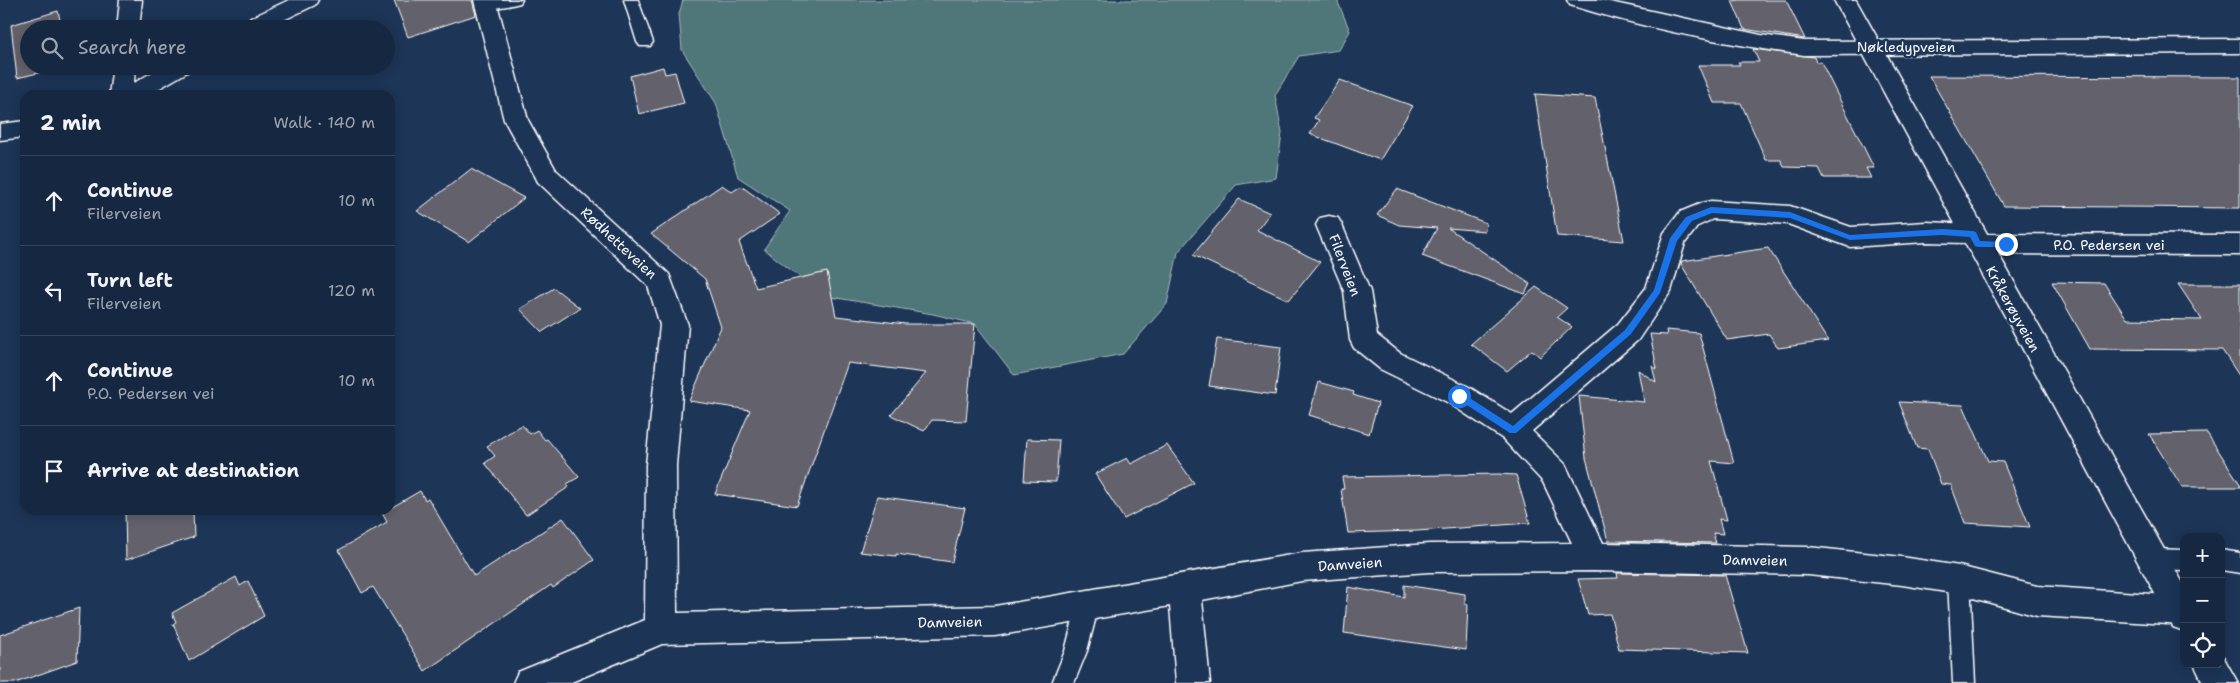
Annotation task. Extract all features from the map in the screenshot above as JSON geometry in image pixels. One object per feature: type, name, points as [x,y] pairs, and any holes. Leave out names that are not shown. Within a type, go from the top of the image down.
[{"type":"street","points":[[129,20],[131,0]]},
{"type":"street","points":[[265,20],[307,0]]},
{"type":"street","name":"Nøkledypveien","points":[[1578,0],[1613,11],[1761,42],[1804,48],[2240,46]]},
{"type":"street","name":"Kråkerøyveien","points":[[1845,0],[2180,610]]},
{"type":"street","name":"Rødhetteveien","points":[[485,2],[516,120],[546,176],[660,281],[674,325],[661,465],[661,629]]},
{"type":"street","points":[[122,90],[123,75]]},
{"type":"street","points":[[139,90],[165,75]]},
{"type":"street","points":[[0,132],[20,130]]},
{"type":"street","points":[[1513,430],[1628,332],[1658,291],[1673,240],[1689,219],[1696,216],[1711,210],[1790,215],[1850,237],[1926,232],[1975,239]]},
{"type":"street","name":"Filerveien","points":[[1329,226],[1357,291],[1364,340],[1390,361],[1459,396],[1513,430],[1554,473],[1594,557]]},
{"type":"street","name":"P.O. Pedersen vei","points":[[1975,239],[2240,246]]},
{"type":"street","name":"Damveien","points":[[530,683],[661,629],[995,621],[1302,567],[1428,558],[1594,557],[1808,561],[1902,570],[1959,580],[2037,601],[2180,614]]},
{"type":"street","points":[[1185,589],[1193,683]]},
{"type":"street","points":[[2212,668],[2221,683]]},
{"type":"lane","points":[[485,2],[515,0]]},
{"type":"lane","points":[[631,0],[645,42]]},
{"type":"lane","points":[[2152,559],[2180,560]]},
{"type":"lane","points":[[2225,561],[2240,563]]},
{"type":"lane","points":[[1959,580],[1964,683]]},
{"type":"lane","points":[[1063,683],[1076,651],[1088,605]]},
{"type":"green space","points":[[683,0],[1337,0],[1350,31],[1339,50],[1299,56],[1275,95],[1282,133],[1276,178],[1236,185],[1178,252],[1167,304],[1123,354],[1014,375],[975,324],[933,314],[831,297],[827,272],[801,278],[764,249],[790,211],[738,177],[716,103],[682,50],[679,14]]},
{"type":"building","points":[[394,0],[472,0],[476,15],[408,37]]},
{"type":"building","points":[[1786,0],[1805,39],[1744,29],[1732,1]]},
{"type":"building","points":[[58,11],[60,20],[28,20]]},
{"type":"building","points":[[20,22],[20,75],[30,75],[17,78],[11,25]]},
{"type":"building","points":[[1753,49],[1814,57],[1816,62],[1821,62],[1874,168],[1866,168],[1871,178],[1824,178],[1819,168],[1784,167],[1781,160],[1766,160],[1741,103],[1714,103],[1698,65],[1740,65],[1738,62],[1759,62]]},
{"type":"building","points":[[663,67],[665,74],[675,72],[684,103],[639,114],[630,76]]},
{"type":"building","points":[[1929,76],[2240,77],[2240,208],[2004,206]]},
{"type":"building","points":[[1340,80],[1413,106],[1380,160],[1310,134],[1319,120],[1314,118]]},
{"type":"building","points":[[1535,94],[1595,98],[1624,241],[1557,236]]},
{"type":"building","points":[[471,169],[524,198],[469,242],[417,211]]},
{"type":"building","points":[[722,185],[732,192],[741,186],[780,214],[739,242],[756,288],[827,272],[836,316],[906,324],[975,324],[966,421],[932,420],[924,431],[891,415],[926,373],[848,363],[797,506],[715,494],[750,410],[689,401],[721,327],[705,279],[651,234]]},
{"type":"building","points":[[1397,189],[1486,223],[1485,231],[1448,228],[1530,284],[1525,294],[1422,256],[1437,228],[1399,225],[1377,215]]},
{"type":"building","points":[[1239,199],[1270,213],[1257,230],[1320,262],[1289,300],[1193,255]]},
{"type":"building","points":[[1768,248],[1828,341],[1778,348],[1769,334],[1727,340],[1681,264],[1682,261]]},
{"type":"building","points":[[2052,282],[2104,283],[2127,319],[2202,320],[2178,284],[2240,284],[2240,377],[2222,350],[2090,349]]},
{"type":"building","points":[[1536,287],[1567,308],[1557,317],[1572,327],[1540,357],[1532,350],[1507,371],[1471,344]]},
{"type":"building","points":[[554,288],[580,308],[542,332],[520,309]]},
{"type":"building","points":[[1666,330],[1699,333],[1734,463],[1711,461],[1727,520],[1719,519],[1723,534],[1713,533],[1716,543],[1608,541],[1586,458],[1579,396],[1644,402],[1638,370],[1656,382],[1652,366],[1657,369],[1650,334],[1667,335]]},
{"type":"building","points":[[1217,339],[1281,347],[1275,395],[1209,386]]},
{"type":"building","points":[[1319,382],[1354,392],[1353,395],[1378,403],[1369,434],[1309,415]]},
{"type":"building","points":[[1899,402],[1963,405],[1988,461],[2003,462],[2030,527],[1965,523],[1951,485],[1941,484],[1928,449],[1917,448]]},
{"type":"building","points":[[522,425],[530,434],[537,430],[545,440],[547,439],[579,477],[567,484],[569,487],[526,515],[485,463],[495,456],[487,446]]},
{"type":"building","points":[[2207,433],[2240,484],[2240,487],[2182,487],[2149,434]]},
{"type":"building","points":[[1027,439],[1059,440],[1056,482],[1024,481]]},
{"type":"building","points":[[1167,445],[1194,483],[1124,519],[1095,474],[1127,458],[1131,464]]},
{"type":"building","points":[[1516,475],[1530,523],[1417,531],[1348,533],[1341,489],[1344,489],[1342,477]]},
{"type":"building","points":[[420,491],[425,500],[428,498],[474,576],[563,518],[594,560],[553,588],[551,585],[425,671],[373,587],[362,593],[339,550],[387,522],[383,515],[395,515],[395,505]]},
{"type":"building","points":[[877,496],[965,508],[952,562],[896,554],[896,556],[860,552]]},
{"type":"building","points":[[125,515],[193,515],[194,537],[126,560]]},
{"type":"building","points":[[1617,573],[1725,575],[1748,653],[1619,649],[1610,614],[1588,615],[1578,579],[1618,578]]},
{"type":"building","points":[[236,577],[240,586],[248,581],[264,616],[189,661],[173,624],[176,622],[172,613]]},
{"type":"building","points":[[1404,585],[1465,594],[1465,604],[1468,604],[1466,650],[1344,633],[1348,587],[1404,597]]},
{"type":"building","points":[[79,608],[77,661],[15,683],[0,683],[0,635]]},
{"type":"route","points":[[1459,396],[1513,430],[1628,332],[1658,291],[1673,240],[1689,219],[1711,210],[1790,215],[1850,237],[1942,232],[1973,234],[1978,244],[2006,244]]}]
